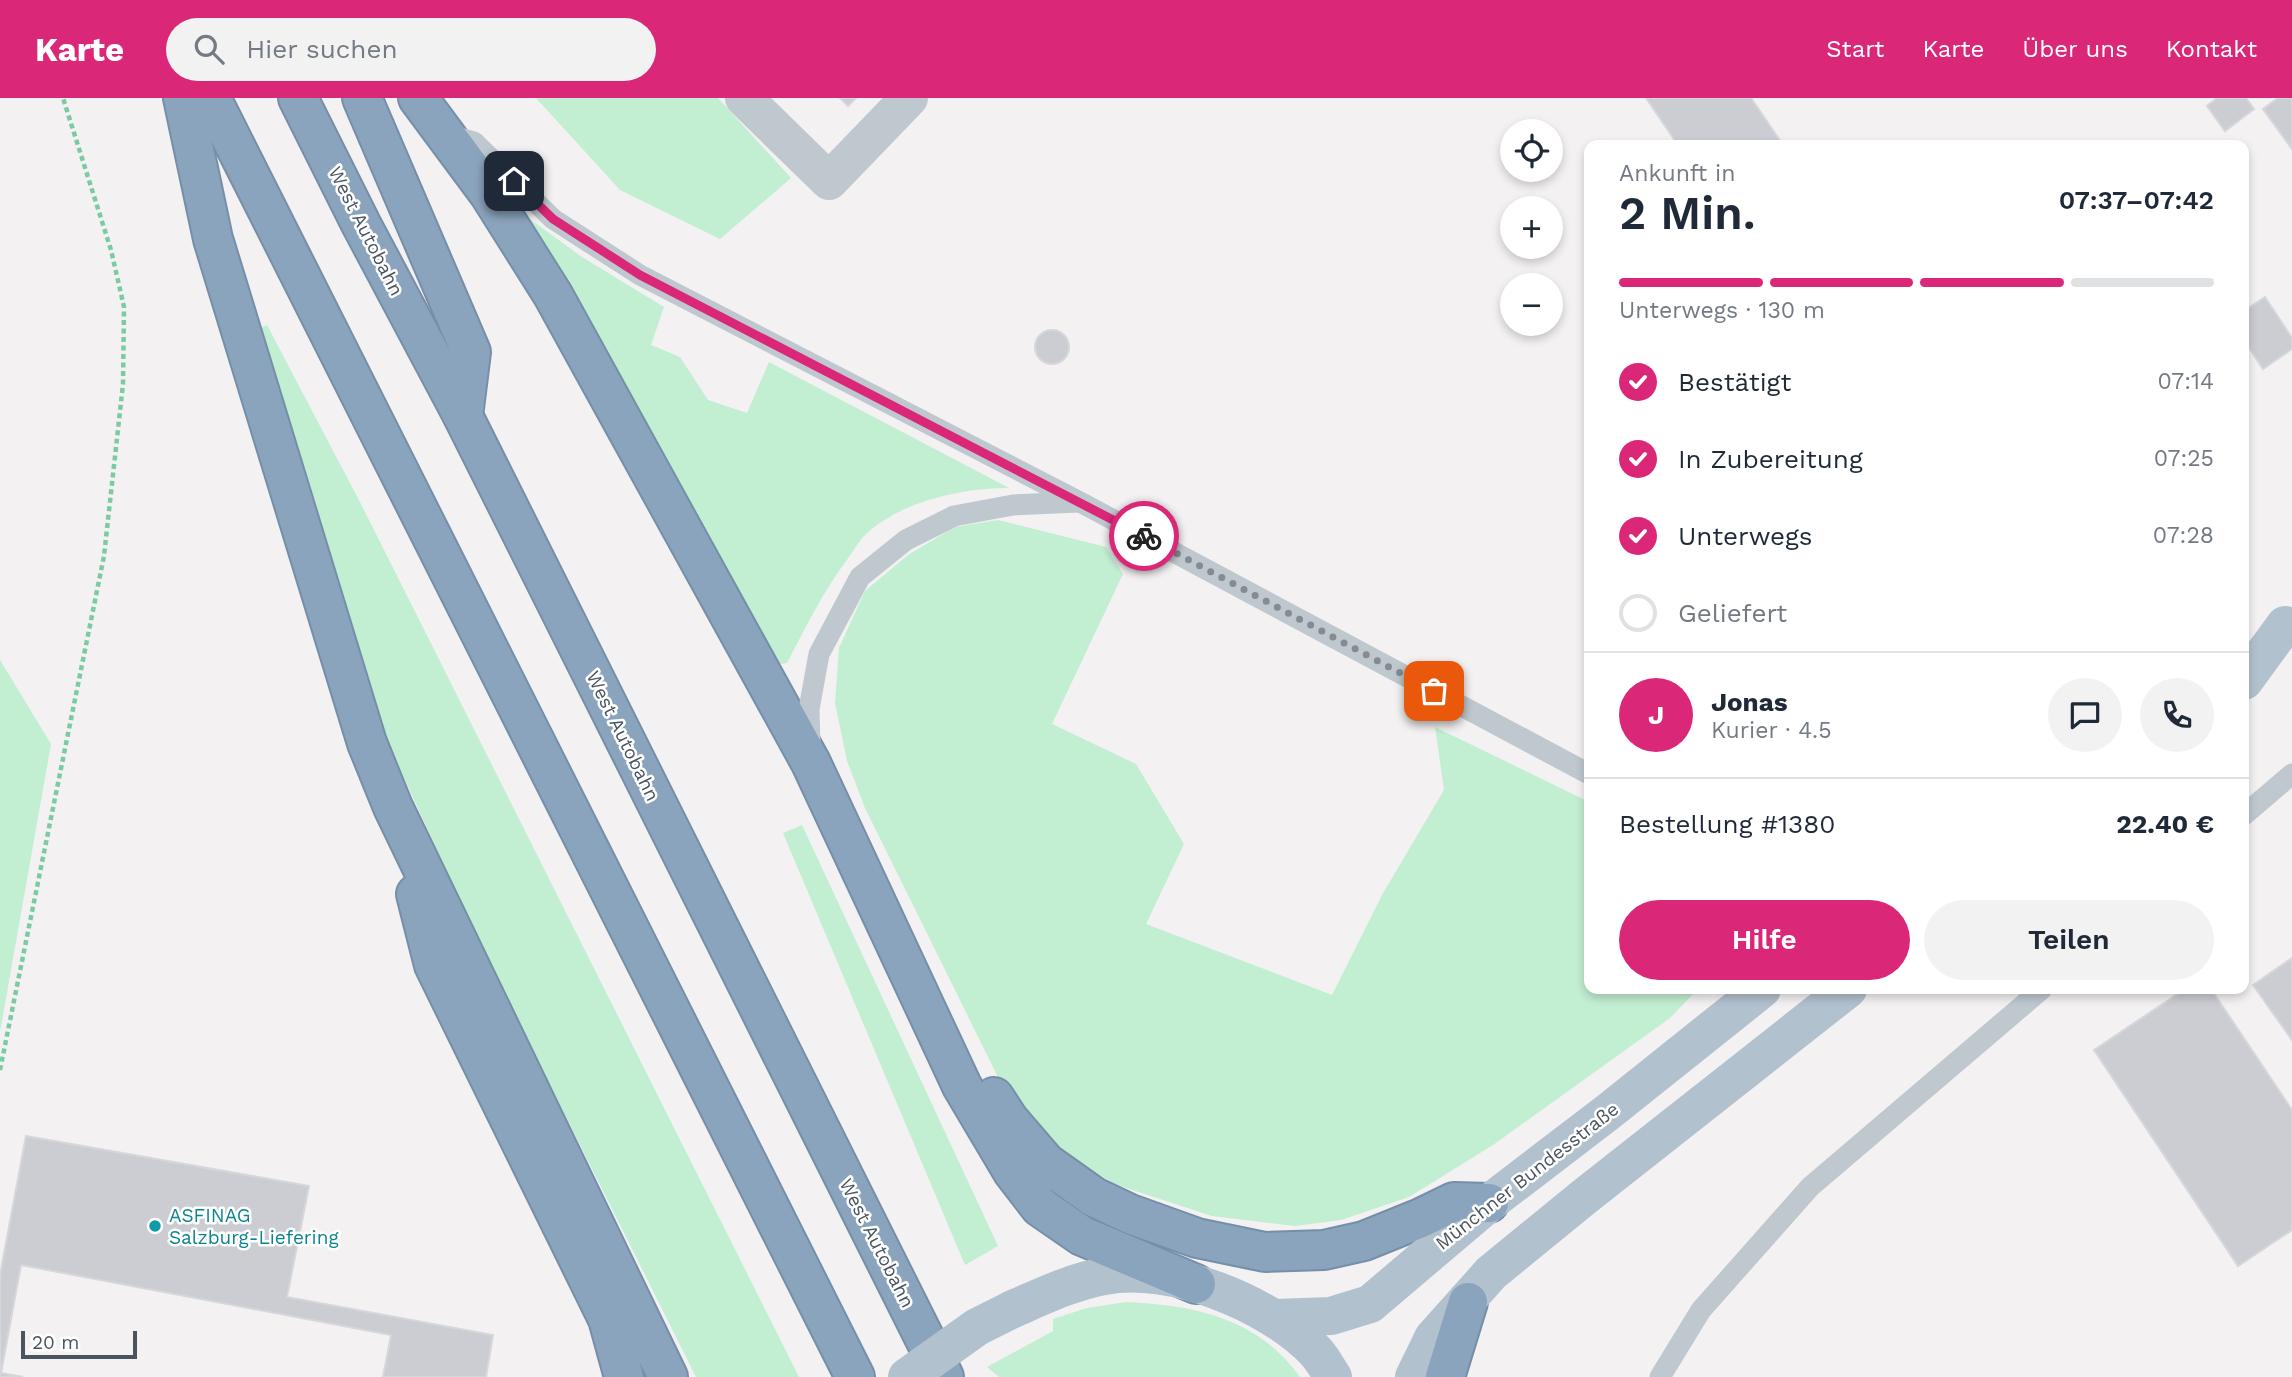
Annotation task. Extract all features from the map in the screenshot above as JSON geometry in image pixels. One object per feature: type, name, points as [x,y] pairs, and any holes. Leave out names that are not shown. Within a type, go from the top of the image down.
[{"type":"highway","points":[[183,98],[213,239],[366,743],[393,807],[668,1377]]},
{"type":"highway","points":[[211,98],[855,1377]]},
{"type":"highway","name":"West Autobahn","points":[[298,98],[367,236],[463,415],[944,1377]]},
{"type":"highway","points":[[362,98],[471,352],[463,415]]},
{"type":"highway","points":[[418,98],[490,195],[553,295],[980,1075],[1009,1120],[1046,1163],[1094,1197],[1129,1214],[1197,1238],[1265,1252],[1324,1250],[1364,1241],[1454,1202],[1489,1203]]},
{"type":"highway","points":[[813,768],[962,1086],[1013,1172],[1040,1207],[1082,1236],[1196,1284]]},
{"type":"highway","points":[[393,807],[434,964],[608,1319],[624,1377]]},
{"type":"highway","points":[[1445,1377],[1468,1302]]},
{"type":"main road","points":[[2249,634],[2288,622]]},
{"type":"main road","points":[[2249,674],[2288,622]]},
{"type":"main road","name":"Münchner Bundesstraße","points":[[1275,1318],[1331,1316],[1370,1304],[1489,1203],[1697,1040],[1740,994]]},
{"type":"main road","points":[[1414,1377],[1433,1338],[1468,1302],[1491,1273],[1843,994]]},
{"type":"main road","name":"Münchner Bundesstraße","points":[[907,1377],[977,1327],[1068,1285],[1106,1275],[1151,1274],[1196,1284],[1236,1298],[1275,1318],[1316,1351],[1334,1377]]},
{"type":"street","points":[[744,98],[829,181],[909,98]]},
{"type":"lane","points":[[444,133],[474,142],[553,219],[640,275],[1080,502],[1584,771]]},
{"type":"lane","points":[[813,768],[809,709],[818,654],[860,577],[906,540],[954,516],[1013,505],[1080,502]]},
{"type":"lane","points":[[2249,811],[2292,774]]},
{"type":"lane","points":[[1660,1377],[1701,1310],[1810,1187],[2036,994]]},
{"type":"path","points":[[0,1070],[104,556],[123,384],[124,307],[111,250],[63,98]]},
{"type":"green space","points":[[536,98],[718,98],[791,178],[720,239],[620,190]]},
{"type":"green space","points":[[527,217],[582,257],[664,307],[651,345],[680,357],[708,400],[747,413],[769,362],[1009,488],[971,491],[932,499],[896,513],[880,523],[859,543],[823,595],[787,663],[780,664],[747,615],[522,220]]},
{"type":"green space","points":[[267,325],[362,506],[799,1377],[696,1377],[469,920],[379,723],[264,342],[261,328]]},
{"type":"green space","points":[[998,520],[1106,547],[1123,574],[1052,724],[1136,764],[1184,844],[1146,924],[1332,995],[1382,895],[1444,790],[1435,727],[1584,800],[1584,994],[1693,994],[1670,1018],[1493,1145],[1409,1197],[1341,1220],[1295,1226],[1212,1216],[1114,1184],[1056,1147],[998,1077],[865,808],[847,761],[835,703],[839,648],[865,591],[908,555],[955,527]]},
{"type":"green space","points":[[0,660],[51,744],[0,1032]]},
{"type":"green space","points":[[802,825],[998,1246],[965,1265],[783,833]]},
{"type":"green space","points":[[1126,1302],[1176,1307],[1223,1318],[1265,1341],[1300,1377],[999,1377],[987,1367],[1053,1331],[1053,1319],[1087,1308]]},
{"type":"building","points":[[840,98],[856,98],[848,106]]},
{"type":"building","points":[[1646,98],[1751,98],[1780,140],[1675,140]]},
{"type":"building","points":[[2217,98],[2246,98],[2254,109],[2225,131],[2207,106]]},
{"type":"building","points":[[2278,98],[2292,98],[2292,149],[2263,109]]},
{"type":"building","points":[[2265,297],[2292,338],[2292,349],[2263,369],[2249,348],[2249,308]]},
{"type":"building","points":[[1052,330],[1064,335],[1069,347],[1064,359],[1052,364],[1040,359],[1035,347],[1040,335]]},
{"type":"building","points":[[2292,958],[2292,1040],[2253,985]]},
{"type":"building","points":[[2178,994],[2214,994],[2292,1110],[2292,1230],[2238,1266],[2094,1050]]},
{"type":"building","name":"ASFINAG Salzburg-Liefering","points":[[26,1136],[309,1186],[287,1297],[493,1335],[486,1377],[383,1377],[391,1335],[21,1265],[1,1373],[23,1377],[0,1377],[0,1275]]},
{"type":"way so far","points":[[1144,536],[1434,691]]},
{"type":"place","name":"ASFINAG Salzburg-Liefering","points":[[155,1226]]},
{"type":"route","points":[[514,181],[553,219],[640,275],[1144,536]]}]
